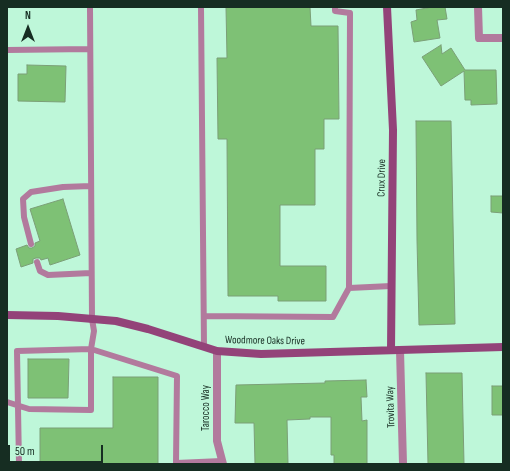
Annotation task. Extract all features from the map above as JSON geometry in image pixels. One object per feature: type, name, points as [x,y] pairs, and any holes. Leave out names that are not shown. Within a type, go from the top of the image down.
[{"type":"street","name":"Crux Drive","points":[[388,7],[393,130],[391,350]]},
{"type":"street","points":[[478,7],[479,38],[503,38]]},
{"type":"street","name":"Woodmore Oaks Drive","points":[[7,315],[58,316],[116,321],[148,329],[217,351],[261,354],[503,347]]},
{"type":"street","name":"Trovita Way","points":[[400,350],[403,464]]},
{"type":"street","name":"Tarocco Way","points":[[217,351],[217,441],[223,462]]},
{"type":"lane","points":[[7,402],[29,409],[91,410],[91,349],[94,331],[92,319],[91,273],[90,7]]},
{"type":"lane","points":[[201,7],[204,347]]},
{"type":"lane","points":[[204,316],[333,317],[350,288],[350,13],[335,11],[335,7]]},
{"type":"lane","points":[[7,50],[90,49]]},
{"type":"lane","points":[[31,244],[24,217],[23,199],[31,192],[63,187],[91,186]]},
{"type":"lane","points":[[38,262],[40,271],[48,275],[91,273]]},
{"type":"lane","points":[[350,288],[391,286]]},
{"type":"lane","points":[[19,464],[17,351],[91,349],[177,376],[176,464],[223,462]]},
{"type":"building","points":[[226,7],[310,7],[311,26],[338,26],[339,119],[324,119],[324,149],[315,149],[315,205],[280,205],[280,266],[326,266],[326,301],[278,301],[278,296],[228,296],[227,139],[218,139],[217,58],[227,58]]},
{"type":"building","points":[[432,7],[445,7],[447,19],[437,20],[440,38],[414,42],[411,22],[417,20],[416,10]]},
{"type":"building","points":[[441,45],[442,54],[451,48],[465,70],[496,70],[497,104],[471,105],[471,100],[465,100],[464,71],[441,86],[422,57]]},
{"type":"building","points":[[27,65],[66,66],[65,102],[18,101],[18,74],[27,74]]},
{"type":"building","points":[[416,121],[451,121],[455,324],[419,325]]},
{"type":"building","points":[[491,196],[503,196],[503,213],[491,212]]},
{"type":"building","points":[[63,199],[80,255],[50,265],[48,258],[41,260],[40,258],[36,258],[33,259],[33,263],[21,267],[16,249],[27,245],[29,248],[32,248],[35,246],[35,243],[40,241],[30,209]]},
{"type":"building","points":[[28,359],[69,359],[68,398],[28,398]]},
{"type":"building","points":[[426,373],[462,373],[464,464],[428,464]]},
{"type":"building","points":[[113,377],[158,377],[158,464],[40,464],[40,428],[113,428]]},
{"type":"building","points":[[366,380],[367,397],[361,397],[362,421],[367,420],[367,464],[334,464],[334,455],[331,455],[331,417],[310,417],[310,419],[287,420],[288,464],[255,464],[254,423],[235,423],[236,385],[325,383],[325,381]]},
{"type":"building","points":[[492,386],[503,386],[503,415],[492,415]]}]
